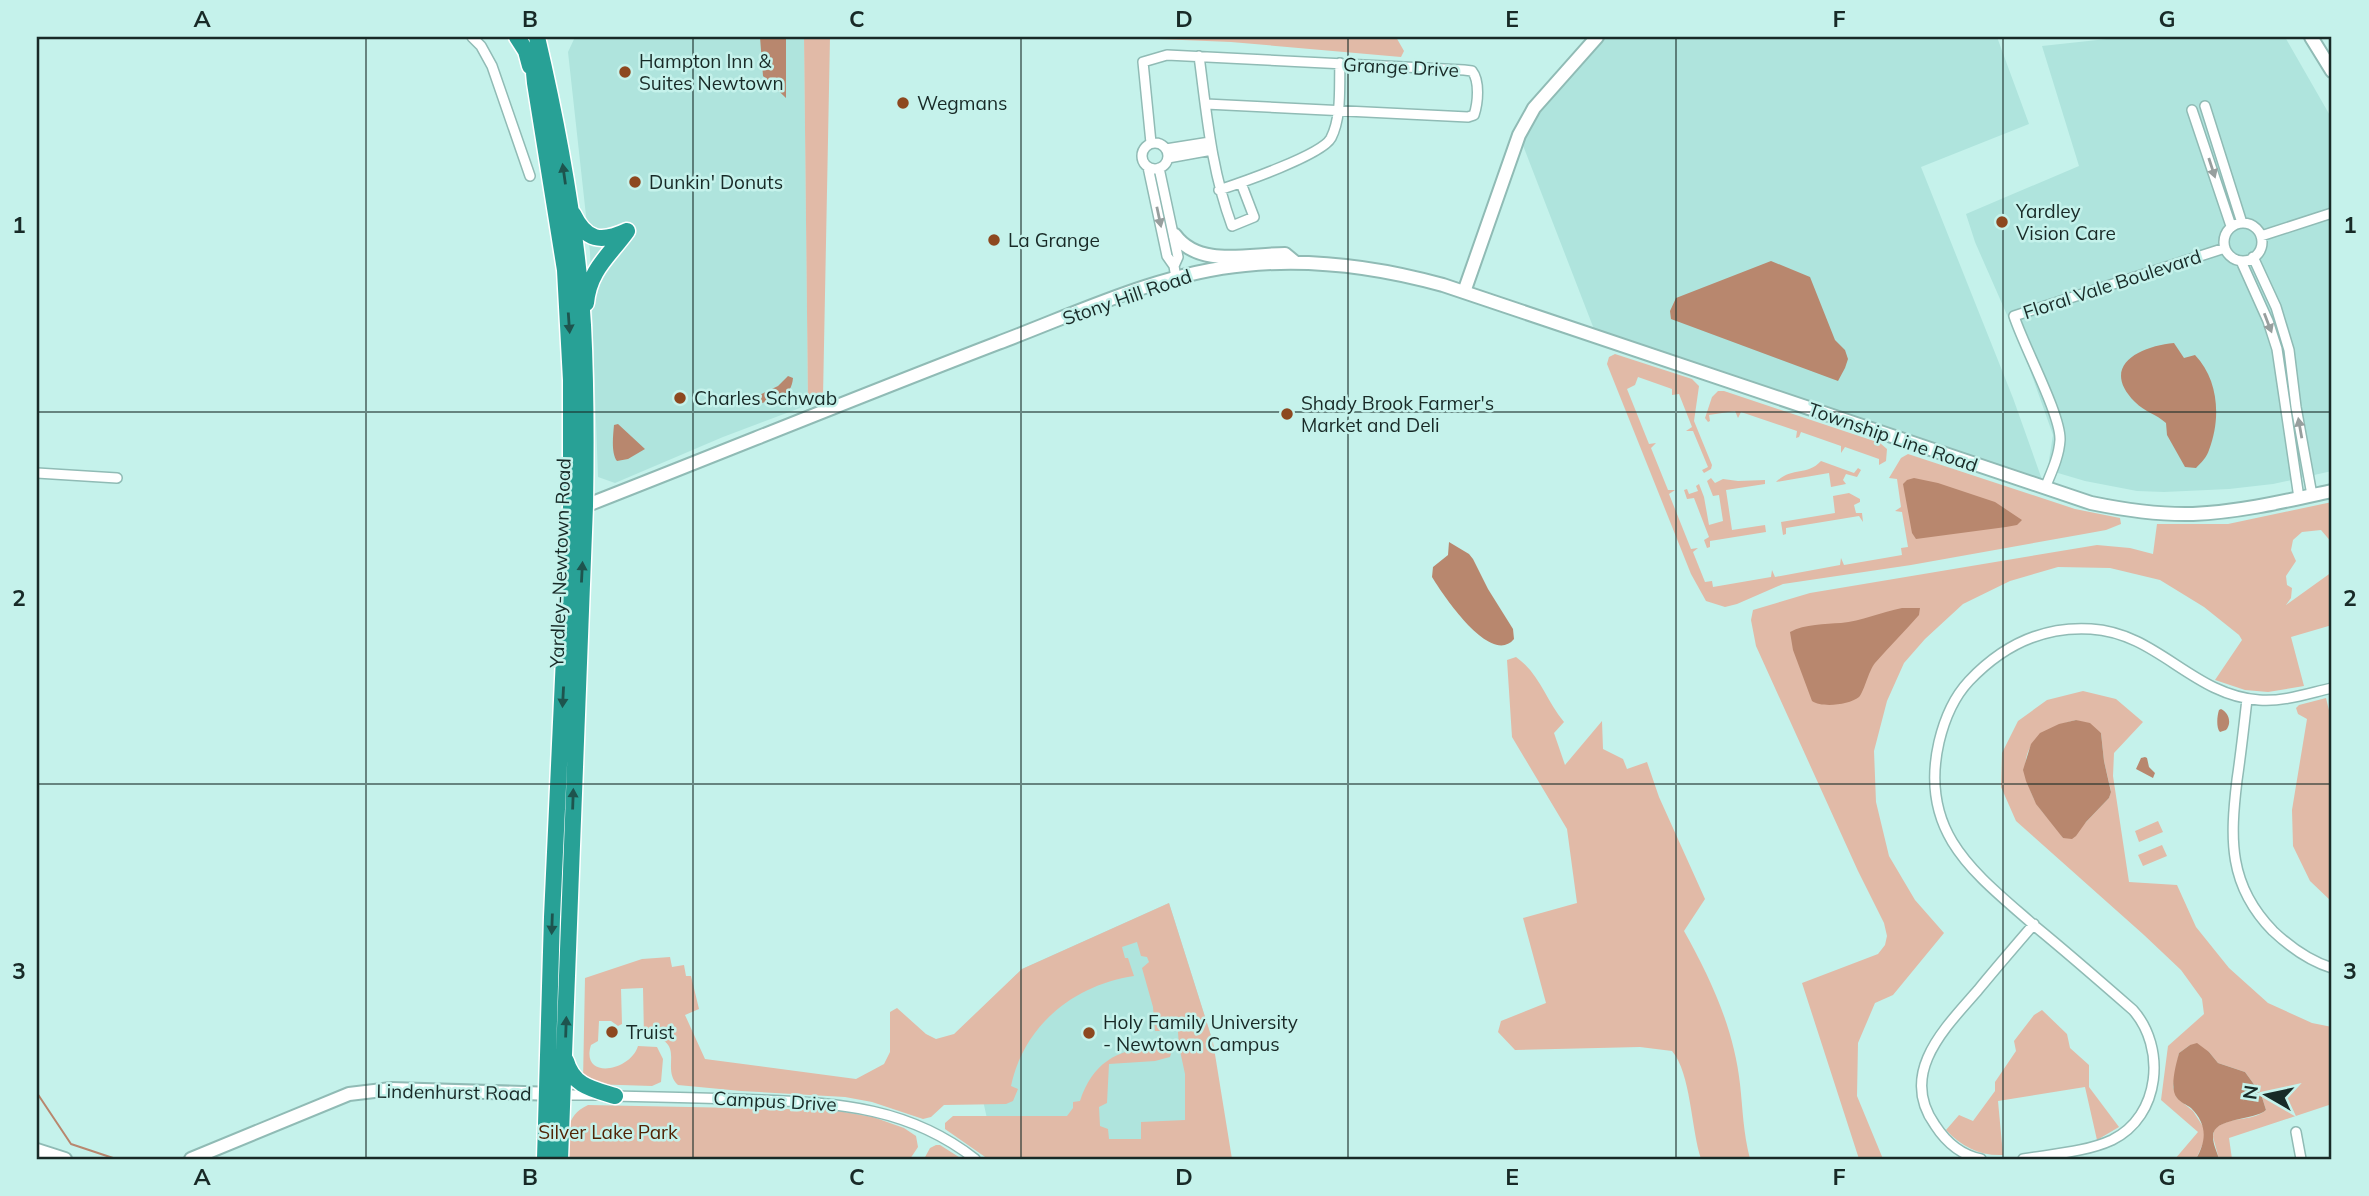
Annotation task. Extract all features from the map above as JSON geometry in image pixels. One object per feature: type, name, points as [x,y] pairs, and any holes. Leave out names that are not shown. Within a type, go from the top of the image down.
[{"type":"highway","points":[[517,37],[541,80]]},
{"type":"highway","name":"Yardley-Newtown Road","points":[[531,37],[568,204],[582,312],[585,385],[552,917],[555,1094]]},
{"type":"highway","name":"Yardley-Newtown Road","points":[[537,37],[565,270],[578,506],[564,1057],[555,1094]]},
{"type":"highway","points":[[541,80],[551,37]]},
{"type":"highway","points":[[568,204],[583,231],[597,239],[611,238],[627,231],[589,282],[586,301],[589,360],[585,385]]},
{"type":"highway","points":[[564,1057],[572,1077],[578,1083],[614,1096]]},
{"type":"highway","points":[[545,1159],[555,1094]]},
{"type":"highway","points":[[555,1094],[560,1159]]},
{"type":"street","points":[[472,37],[481,46],[492,66],[530,176]]},
{"type":"street","points":[[2311,37],[2332,71]]},
{"type":"street","points":[[1464,292],[1518,135],[1534,108],[1595,39]]},
{"type":"street","name":"Grange Drive","points":[[1152,143],[1143,62],[1167,55],[1472,71],[1477,78],[1476,108],[1474,115],[1468,117],[1206,104]]},
{"type":"street","points":[[1199,56],[1219,190],[1232,226],[1254,218],[1241,183]]},
{"type":"street","points":[[1219,190],[1315,152],[1331,140],[1339,111],[1340,63]]},
{"type":"street","points":[[2206,106],[2242,223]]},
{"type":"street","points":[[2192,110],[2231,226],[2242,223],[2255,227],[2261,236],[2260,248],[2253,257],[2241,261]]},
{"type":"street","points":[[1167,154],[1160,144],[1152,143],[1144,148],[1142,156],[1148,167],[1167,256],[1175,272]]},
{"type":"street","points":[[1167,154],[1211,146]]},
{"type":"street","points":[[1148,167],[1159,168],[1164,165],[1167,154]]},
{"type":"street","points":[[1159,168],[1175,235],[1178,257],[1175,272]]},
{"type":"street","points":[[2261,236],[2332,213]]},
{"type":"street","name":"Floral Vale Boulevard","points":[[2231,226],[2225,236],[2225,247],[2231,257],[2241,261],[2268,321],[2277,349],[2299,498]]},
{"type":"street","points":[[1175,235],[1181,244],[1194,252],[1219,257],[1285,254],[1296,262]]},
{"type":"street","name":"Floral Vale Boulevard","points":[[2045,488],[2057,455],[2060,436],[2014,316],[2225,247]]},
{"type":"street","points":[[2253,257],[2280,319],[2289,350],[2312,495]]},
{"type":"street","name":"Stony Hill Road","points":[[578,506],[1143,288],[1175,272],[1296,262],[1374,269],[1464,292]]},
{"type":"street","name":"Township Line Road","points":[[1464,292],[2091,503],[2172,514],[2234,511],[2332,491]]},
{"type":"street","points":[[37,473],[117,478]]},
{"type":"street","points":[[2023,1159],[2096,1146],[2114,1139],[2130,1126],[2143,1110],[2151,1090],[2155,1068],[2153,1051],[2143,1021],[2133,1010],[1977,876],[1964,860],[1943,823],[1937,798],[1936,756],[1942,730],[1966,685],[1999,654],[2033,636],[2063,629],[2095,629],[2119,633],[2141,642],[2206,685],[2247,699],[2279,700],[2332,688]]},
{"type":"street","points":[[2247,699],[2232,820],[2236,869],[2246,895],[2262,919],[2302,955],[2332,968]]},
{"type":"street","points":[[1981,1159],[1958,1150],[1943,1137],[1931,1120],[1924,1105],[1922,1090],[1926,1058],[1938,1036],[2034,924]]},
{"type":"street","name":"Lindenhurst Road","points":[[191,1159],[263,1132],[332,1099],[349,1094],[391,1089],[555,1094]]},
{"type":"street","name":"Campus Drive","points":[[555,1094],[805,1101],[860,1107],[923,1128],[975,1159]]},
{"type":"street","points":[[2296,1132],[2301,1159]]},
{"type":"street","points":[[37,1150],[65,1159]]},
{"type":"shaded area","points":[[575,37],[804,37],[808,405],[723,437],[615,483],[598,477],[590,252],[568,52]]},
{"type":"shaded area","points":[[760,37],[786,37],[786,98],[763,76]]},
{"type":"shaded area","points":[[1598,37],[1997,37],[2029,124],[1921,167],[2013,398],[2045,488],[1597,337],[1519,135]]},
{"type":"shaded area","points":[[2125,37],[2285,37],[2332,119],[2332,471],[2273,484],[2229,489],[2137,491],[2058,473],[2049,460],[2053,435],[2025,356],[1975,242],[1966,214],[2079,166],[2042,46]]},
{"type":"shaded area","points":[[1771,261],[1810,277],[1835,340],[1845,350],[1848,359],[1838,381],[1671,319],[1670,311],[1676,298]]},
{"type":"shaded area","points":[[2174,343],[2184,358],[2195,355],[2203,365],[2216,400],[2213,438],[2207,455],[2196,468],[2185,467],[2167,435],[2166,423],[2135,402],[2121,378],[2128,360],[2137,353]]},
{"type":"shaded area","points":[[788,376],[793,378],[786,394],[758,404],[753,398],[778,386]]},
{"type":"shaded area","points":[[618,424],[645,449],[628,459],[617,461],[613,439],[614,425]]},
{"type":"shaded area","points":[[1914,478],[1995,502],[2022,520],[2017,525],[2006,527],[1916,539],[1912,533],[1903,484]]},
{"type":"shaded area","points":[[1449,542],[1473,559],[1513,629],[1514,639],[1504,645],[1493,644],[1469,625],[1432,577],[1433,567],[1448,555]]},
{"type":"shaded area","points":[[1902,608],[1920,608],[1919,615],[1875,663],[1859,697],[1836,705],[1812,701],[1793,650],[1790,632]]},
{"type":"shaded area","points":[[2221,709],[2229,721],[2226,730],[2220,732],[2217,719]]},
{"type":"shaded area","points":[[2076,720],[2090,723],[2101,733],[2111,792],[2109,798],[2072,839],[2063,838],[2036,804],[2023,770],[2031,744],[2040,733]]},
{"type":"shaded area","points":[[2145,757],[2155,773],[2153,778],[2136,769],[2141,758]]},
{"type":"shaded area","name":"Holy Family University - Newtown Campus","points":[[1169,903],[1213,1042],[1174,1159],[996,1159],[966,1024],[1022,969]]},
{"type":"shaded area","points":[[2197,1043],[2218,1063],[2245,1072],[2261,1094],[2266,1110],[2226,1123],[2214,1131],[2213,1140],[2219,1159],[2196,1159],[2202,1145],[2203,1126],[2191,1108],[2175,1094],[2174,1076],[2179,1053]]},
{"type":"green space","points":[[804,37],[830,37],[823,397],[808,405]]},
{"type":"green space","points":[[1109,37],[1396,37],[1404,51],[1401,57],[1231,42]]},
{"type":"green space","points":[[1615,354],[1692,379],[1699,386],[1694,421],[1712,465],[1711,469],[1704,473],[1702,470],[1708,467],[1693,431],[1686,431],[1692,427],[1679,394],[1672,395],[1672,389],[1638,377],[1635,385],[1627,389],[1649,444],[1656,443],[1651,448],[1668,490],[1675,490],[1669,494],[1691,549],[1698,548],[1693,552],[1705,582],[1712,581],[1713,587],[1771,577],[1772,570],[1775,577],[1840,565],[1841,558],[1844,565],[1902,555],[1901,548],[1908,547],[1902,512],[1895,511],[1901,507],[1897,479],[1889,478],[1901,458],[1908,454],[2075,509],[2120,518],[2121,524],[2106,530],[1911,565],[1783,584],[1725,607],[1706,601],[1691,574],[1607,364],[1609,357]]},
{"type":"green space","points":[[1718,391],[1880,443],[1887,449],[1886,461],[1879,465],[1879,459],[1845,447],[1841,453],[1841,446],[1801,432],[1796,438],[1797,431],[1741,412],[1738,418],[1735,411],[1709,415],[1708,422],[1705,418],[1712,397]]},
{"type":"green space","points":[[1821,461],[1854,473],[1858,468],[1861,470],[1857,477],[1846,474],[1843,480],[1846,484],[1831,487],[1829,473],[1776,482],[1788,474],[1810,469]]},
{"type":"green space","points":[[1711,478],[1715,483],[1723,479],[1765,480],[1765,484],[1726,490],[1732,530],[1765,525],[1766,532],[1710,541],[1710,547],[1707,548],[1704,540],[1709,537],[1694,498],[1687,499],[1684,490],[1687,489],[1689,494],[1698,491],[1696,486],[1699,484],[1709,525],[1723,521],[1719,495],[1713,496],[1707,481]]},
{"type":"green space","points":[[1849,493],[1860,499],[1860,502],[1854,505],[1856,513],[1862,513],[1863,522],[1859,516],[1786,528],[1786,534],[1783,535],[1781,522],[1835,513],[1833,496]]},
{"type":"green space","points":[[2332,502],[2332,543],[2321,530],[2302,532],[2293,540],[2291,550],[2296,561],[2286,576],[2287,585],[2292,588],[2291,598],[2286,605],[2332,572],[2332,625],[2291,637],[2304,686],[2268,692],[2245,690],[2215,680],[2242,640],[2239,635],[2204,607],[2160,580],[2110,568],[2058,567],[2010,581],[1963,604],[1925,639],[1904,663],[1887,701],[1874,751],[1876,802],[1889,856],[1915,900],[1944,933],[1893,995],[1875,1003],[1858,1043],[1857,1096],[1883,1159],[1859,1159],[1802,983],[1878,954],[1885,945],[1887,936],[1884,923],[1756,646],[1751,620],[1753,610],[1810,593],[2097,545],[2130,548],[2153,554],[2157,524],[2228,524]]},
{"type":"green space","points":[[1516,657],[1531,671],[1564,722],[1554,733],[1565,765],[1602,721],[1603,749],[1623,759],[1627,769],[1647,762],[1659,797],[1705,899],[1684,931],[1712,986],[1733,1044],[1750,1159],[1701,1159],[1687,1087],[1672,1051],[1640,1047],[1515,1050],[1498,1032],[1501,1021],[1546,1003],[1523,918],[1577,903],[1567,829],[1512,737],[1507,660]]},
{"type":"green space","points":[[2083,691],[2116,699],[2143,722],[2114,753],[2113,776],[2129,882],[2177,885],[2196,927],[2229,968],[2268,1003],[2312,1023],[2332,1027],[2332,1104],[2229,1138],[2232,1159],[2219,1159],[2213,1137],[2214,1130],[2226,1122],[2254,1116],[2266,1110],[2261,1094],[2245,1072],[2218,1063],[2209,1052],[2190,1045],[2179,1053],[2173,1087],[2177,1098],[2193,1111],[2204,1128],[2205,1139],[2196,1159],[2175,1159],[2198,1132],[2161,1100],[2168,1046],[2204,1014],[2202,999],[2181,970],[2016,821],[2001,787],[2002,753],[2018,721],[2047,700]],"holes":[[[2076,720],[2101,733],[2111,791],[2109,798],[2086,822],[2063,838],[2034,799],[2028,783],[2026,758],[2037,738],[2060,725]]]},
{"type":"green space","points":[[2326,698],[2332,723],[2332,902],[2310,881],[2293,846],[2292,810],[2307,719],[2298,714],[2296,708]]},
{"type":"green space","points":[[2158,821],[2163,832],[2139,842],[2135,831]]},
{"type":"green space","points":[[2162,845],[2167,856],[2143,866],[2138,855]]},
{"type":"green space","points":[[1169,903],[1213,1042],[1232,1159],[988,1159],[945,1129],[945,1123],[953,1116],[1067,1116],[1073,1108],[1073,1102],[1080,1101],[1091,1077],[1107,1061],[1128,1051],[1154,1047],[1154,1043],[1167,1043],[1172,1050],[1170,1057],[1155,1061],[1109,1064],[1107,1103],[1099,1107],[1100,1126],[1108,1129],[1109,1139],[1141,1139],[1141,1122],[1185,1120],[1185,1074],[1177,1019],[1171,1020],[1167,1031],[1155,1031],[1153,1007],[1142,968],[1149,962],[1147,957],[1141,956],[1137,942],[1122,947],[1134,976],[1091,988],[1055,1012],[1040,1027],[1027,1044],[1018,1064],[1011,1086],[1018,1089],[1013,1101],[1006,1104],[944,1105],[931,1117],[923,1119],[872,1102],[845,1097],[678,1085],[671,1071],[670,1048],[658,1038],[644,1036],[643,988],[621,989],[622,1024],[618,1026],[611,1021],[599,1021],[598,1041],[591,1045],[590,1056],[593,1064],[599,1068],[607,1068],[626,1062],[638,1046],[657,1047],[663,1059],[661,1082],[652,1086],[589,1084],[583,1081],[585,978],[642,959],[670,957],[672,967],[684,965],[686,976],[691,976],[699,1009],[685,1015],[705,1059],[856,1079],[884,1064],[890,1052],[890,1012],[897,1008],[926,1034],[936,1039],[954,1034],[1022,969]]},
{"type":"green space","points":[[2042,1010],[2067,1034],[2070,1048],[2089,1065],[2089,1087],[2119,1127],[2097,1140],[2085,1087],[1998,1101],[2003,1155],[1987,1154],[1965,1146],[1946,1130],[1959,1115],[1973,1121],[1995,1091],[1995,1082],[2016,1051],[2014,1041],[2034,1015]]},
{"type":"green space","name":"Silver Lake Park","points":[[588,1105],[832,1110],[873,1117],[904,1128],[916,1136],[918,1147],[910,1159],[567,1159],[571,1121]]},
{"type":"green space","points":[[936,1145],[962,1159],[924,1159],[930,1148]]},
{"type":"waterway","points":[[37,1093],[71,1144],[116,1159]]},
{"type":"place","name":"Hampton Inn & Suites Newtown","points":[[625,72]]},
{"type":"place","name":"Wegmans","points":[[903,103]]},
{"type":"place","name":"Dunkin' Donuts","points":[[635,182]]},
{"type":"place","name":"Yardley Vision Care","points":[[2002,222]]},
{"type":"place","name":"La Grange","points":[[994,240]]},
{"type":"place","name":"Charles Schwab","points":[[680,398]]},
{"type":"place","name":"Shady Brook Farmer's Market and Deli","points":[[1287,414]]},
{"type":"place","name":"Truist","points":[[612,1032]]},
{"type":"place","name":"Holy Family University - Newtown Campus","points":[[1089,1033]]}]
